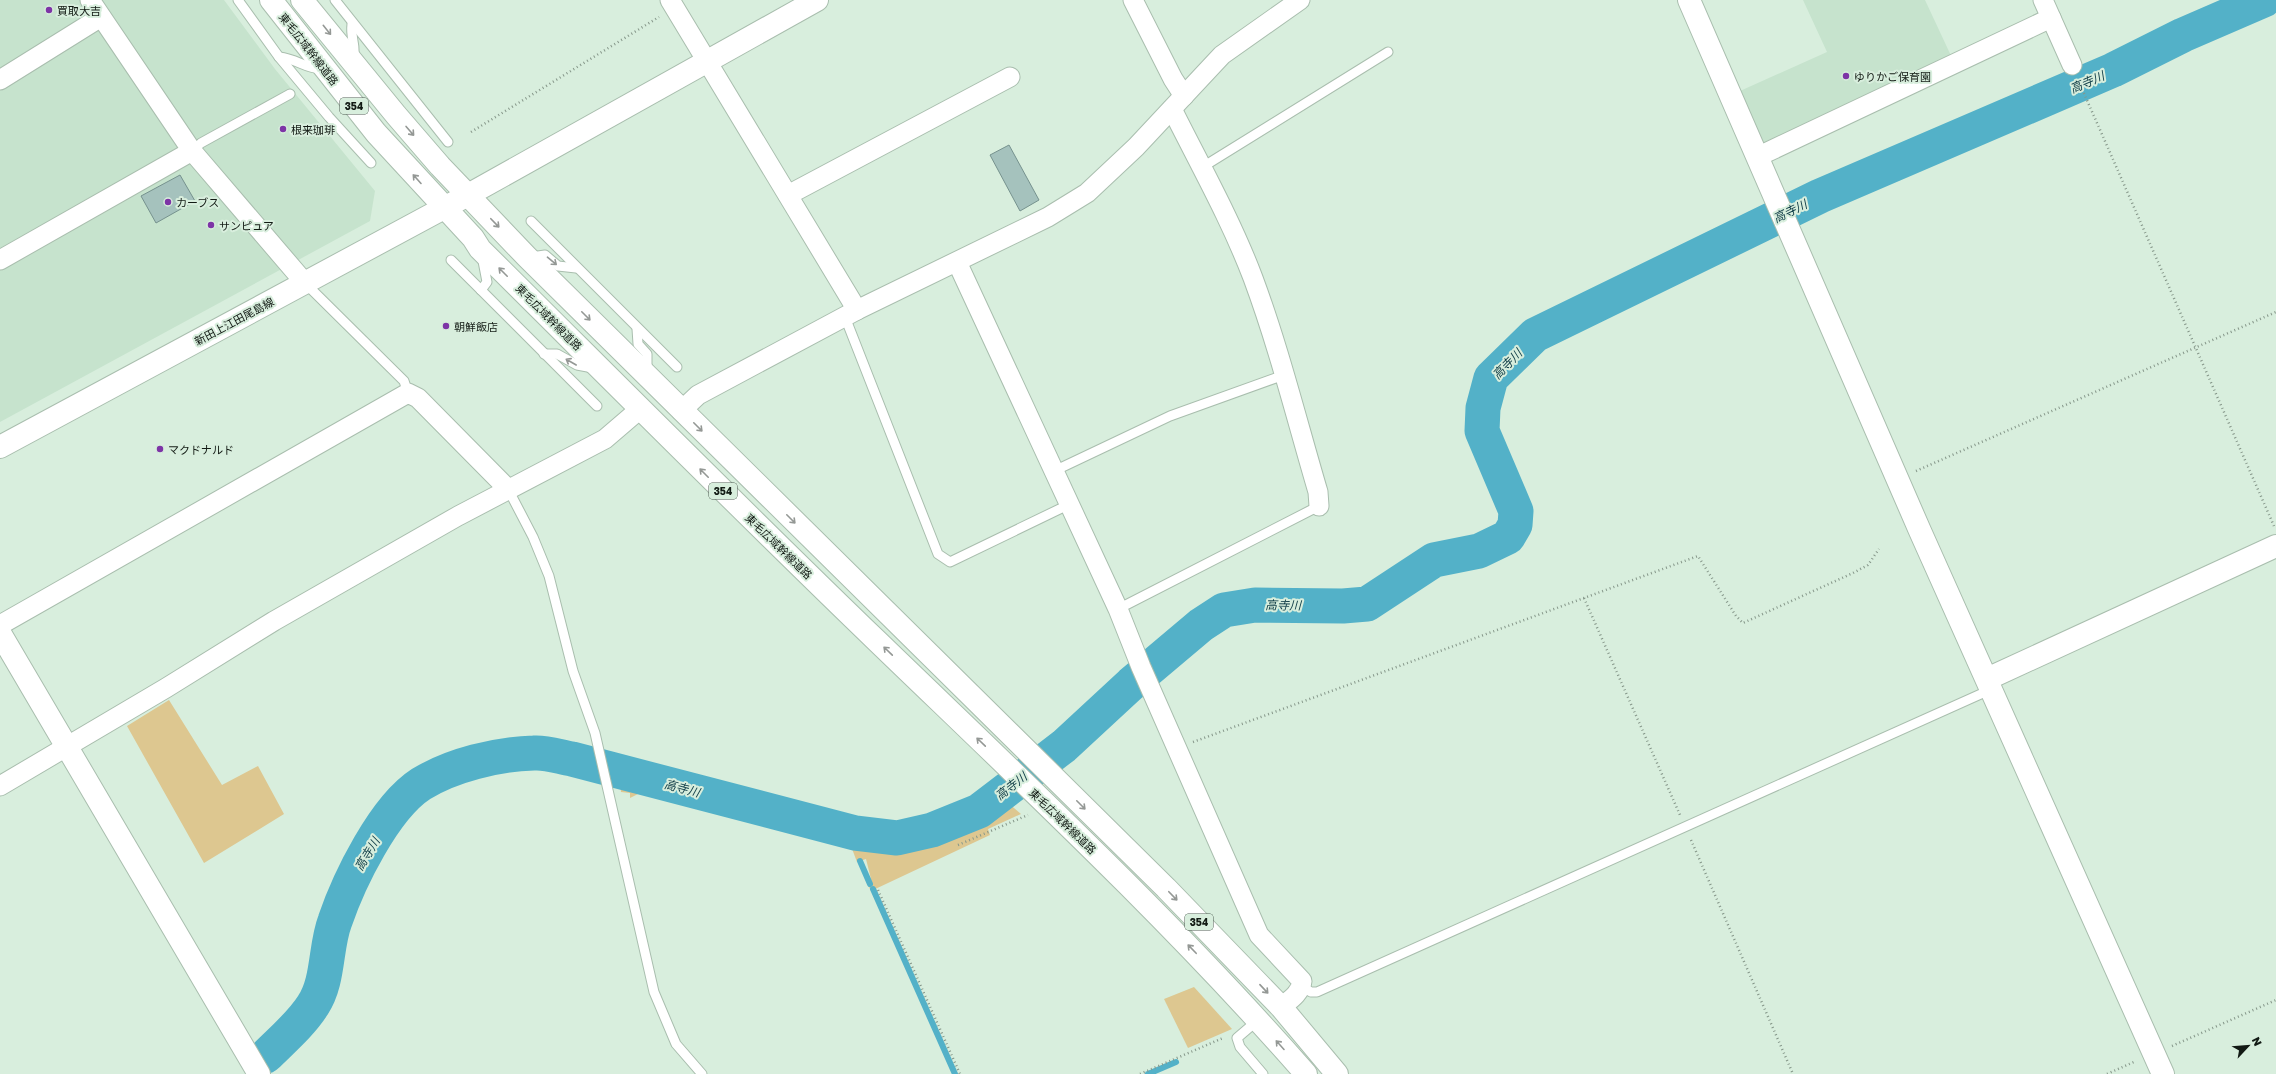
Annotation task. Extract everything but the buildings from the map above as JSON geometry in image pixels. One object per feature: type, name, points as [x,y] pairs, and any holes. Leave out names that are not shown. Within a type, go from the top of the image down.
[{"type":"main road","name":"東毛広域幹線道路","points":[[271,0],[376,133],[473,238],[480,249],[771,539],[1151,907],[1258,1020],[1306,1074]]},
{"type":"main road","name":"354","points":[[302,0],[425,149],[527,257],[647,378],[1166,888],[1281,1008],[1337,1074]]},
{"type":"main road","name":"新田上江田尾島線","points":[[0,447],[443,207],[468,195],[817,0]]},
{"type":"main road","points":[[1689,0],[1898,479],[2163,1074]]},
{"type":"main road","points":[[1989,684],[2276,546]]},
{"type":"main road","points":[[0,634],[259,1074]]},
{"type":"street","points":[[90,0],[192,151],[305,283]]},
{"type":"street","points":[[1133,0],[1173,79],[1178,103],[1201,168],[1253,278],[1284,375],[1318,492],[1319,506]]},
{"type":"street","points":[[681,410],[693,398],[851,313],[1048,217],[1087,193],[1178,103],[1222,55],[1300,0]]},
{"type":"street","points":[[2043,0],[2072,65]]},
{"type":"street","points":[[673,2],[788,195],[851,313]]},
{"type":"street","points":[[0,80],[101,17]]},
{"type":"street","points":[[1757,157],[2051,18]]},
{"type":"street","points":[[788,195],[1010,77]]},
{"type":"street","points":[[0,260],[192,151]]},
{"type":"street","points":[[957,262],[1118,609],[1141,668],[1150,684],[1179,749],[1259,935],[1302,980],[1302,988],[1281,1008]]},
{"type":"street","points":[[0,625],[408,393],[418,398],[508,490]]},
{"type":"street","points":[[0,786],[166,688],[274,621],[508,490],[605,439],[640,409]]},
{"type":"lane","points":[[238,0],[279,56],[329,117],[371,163]]},
{"type":"lane","points":[[335,0],[352,24],[448,142]]},
{"type":"lane","points":[[352,24],[351,35],[356,48],[353,63]]},
{"type":"lane","points":[[1201,168],[1388,52]]},
{"type":"lane","points":[[279,56],[294,59],[307,68],[324,69]]},
{"type":"lane","points":[[192,151],[201,143],[290,94]]},
{"type":"lane","points":[[531,221],[576,268],[677,367]]},
{"type":"lane","points":[[480,249],[487,282],[481,290]]},
{"type":"lane","points":[[527,257],[545,255],[558,266],[576,268]]},
{"type":"lane","points":[[451,260],[597,406]]},
{"type":"lane","points":[[305,283],[404,381],[408,393]]},
{"type":"lane","points":[[851,313],[938,554],[950,562],[1070,504]]},
{"type":"lane","points":[[637,329],[638,344],[647,354],[647,378]]},
{"type":"lane","points":[[544,354],[557,354],[577,365],[600,369]]},
{"type":"lane","points":[[1054,471],[1170,416],[1284,375]]},
{"type":"lane","points":[[508,490],[533,537],[549,576],[573,671],[602,758],[654,992],[676,1044],[702,1074]]},
{"type":"lane","points":[[1118,609],[1319,506]]},
{"type":"lane","points":[[1302,988],[1311,992],[1317,992],[1685,826],[1989,684]]},
{"type":"lane","points":[[1258,1020],[1237,1038],[1240,1047],[1263,1074]]},
{"type":"path","points":[[471,132],[673,2]]},
{"type":"path","points":[[2072,65],[2276,530]]},
{"type":"path","points":[[1898,479],[2276,312]]},
{"type":"path","points":[[1179,749],[1198,740],[1698,556],[1736,616],[1743,623],[1868,565],[1879,549]]},
{"type":"path","points":[[1584,598],[1793,1074]]},
{"type":"path","points":[[958,846],[1028,815],[1039,798]]},
{"type":"path","points":[[878,890],[960,1074]]},
{"type":"path","points":[[2107,1074],[2276,1000]]},
{"type":"path","points":[[1140,1074],[1224,1038],[1237,1038]]},
{"type":"shaded area","points":[[0,0],[224,0],[275,69],[375,191],[370,221],[0,422]]},
{"type":"shaded area","name":"ゆりかご保育園","points":[[1803,0],[1925,0],[1953,60],[1764,145],[1740,91],[1827,52]]},
{"type":"shaded area","points":[[169,700],[222,785],[258,766],[284,814],[204,863],[127,726]]},
{"type":"shaded area","points":[[620,782],[857,841],[887,845],[917,843],[987,817],[1006,801],[1021,814],[988,829],[990,835],[871,891],[868,885],[872,883],[866,859],[857,862],[851,846],[640,793],[630,798],[630,793],[621,792]]},
{"type":"shaded area","points":[[1194,987],[1232,1029],[1188,1048],[1164,999]]},
{"type":"waterway","name":"高寺川","points":[[266,1056],[303,1019],[318,996],[322,985],[335,921],[349,886],[369,846],[381,827],[407,795],[433,777],[461,766],[490,758],[543,753],[572,759],[855,833],[897,838],[932,830],[979,811],[1064,746],[1131,684],[1201,625],[1224,610],[1255,605],[1343,606],[1367,604],[1434,560],[1479,551],[1508,537],[1515,525],[1516,511],[1482,431],[1483,408],[1491,378],[1535,335],[1820,196],[2113,70],[2183,35],[2264,0]]},
{"type":"waterway","points":[[860,861],[870,884]]},
{"type":"waterway","points":[[873,889],[955,1074]]},
{"type":"waterway","points":[[1148,1074],[1176,1062]]},
{"type":"place","name":"買取大吉","points":[[49,10]]},
{"type":"place","name":"ゆりかご保育園","points":[[1846,76]]},
{"type":"place","name":"根来珈琲","points":[[283,129]]},
{"type":"place","name":"カーブス","points":[[168,202]]},
{"type":"place","name":"サンピュア","points":[[211,225]]},
{"type":"place","name":"朝鮮飯店","points":[[446,326]]},
{"type":"place","name":"マクドナルド","points":[[160,449]]}]
